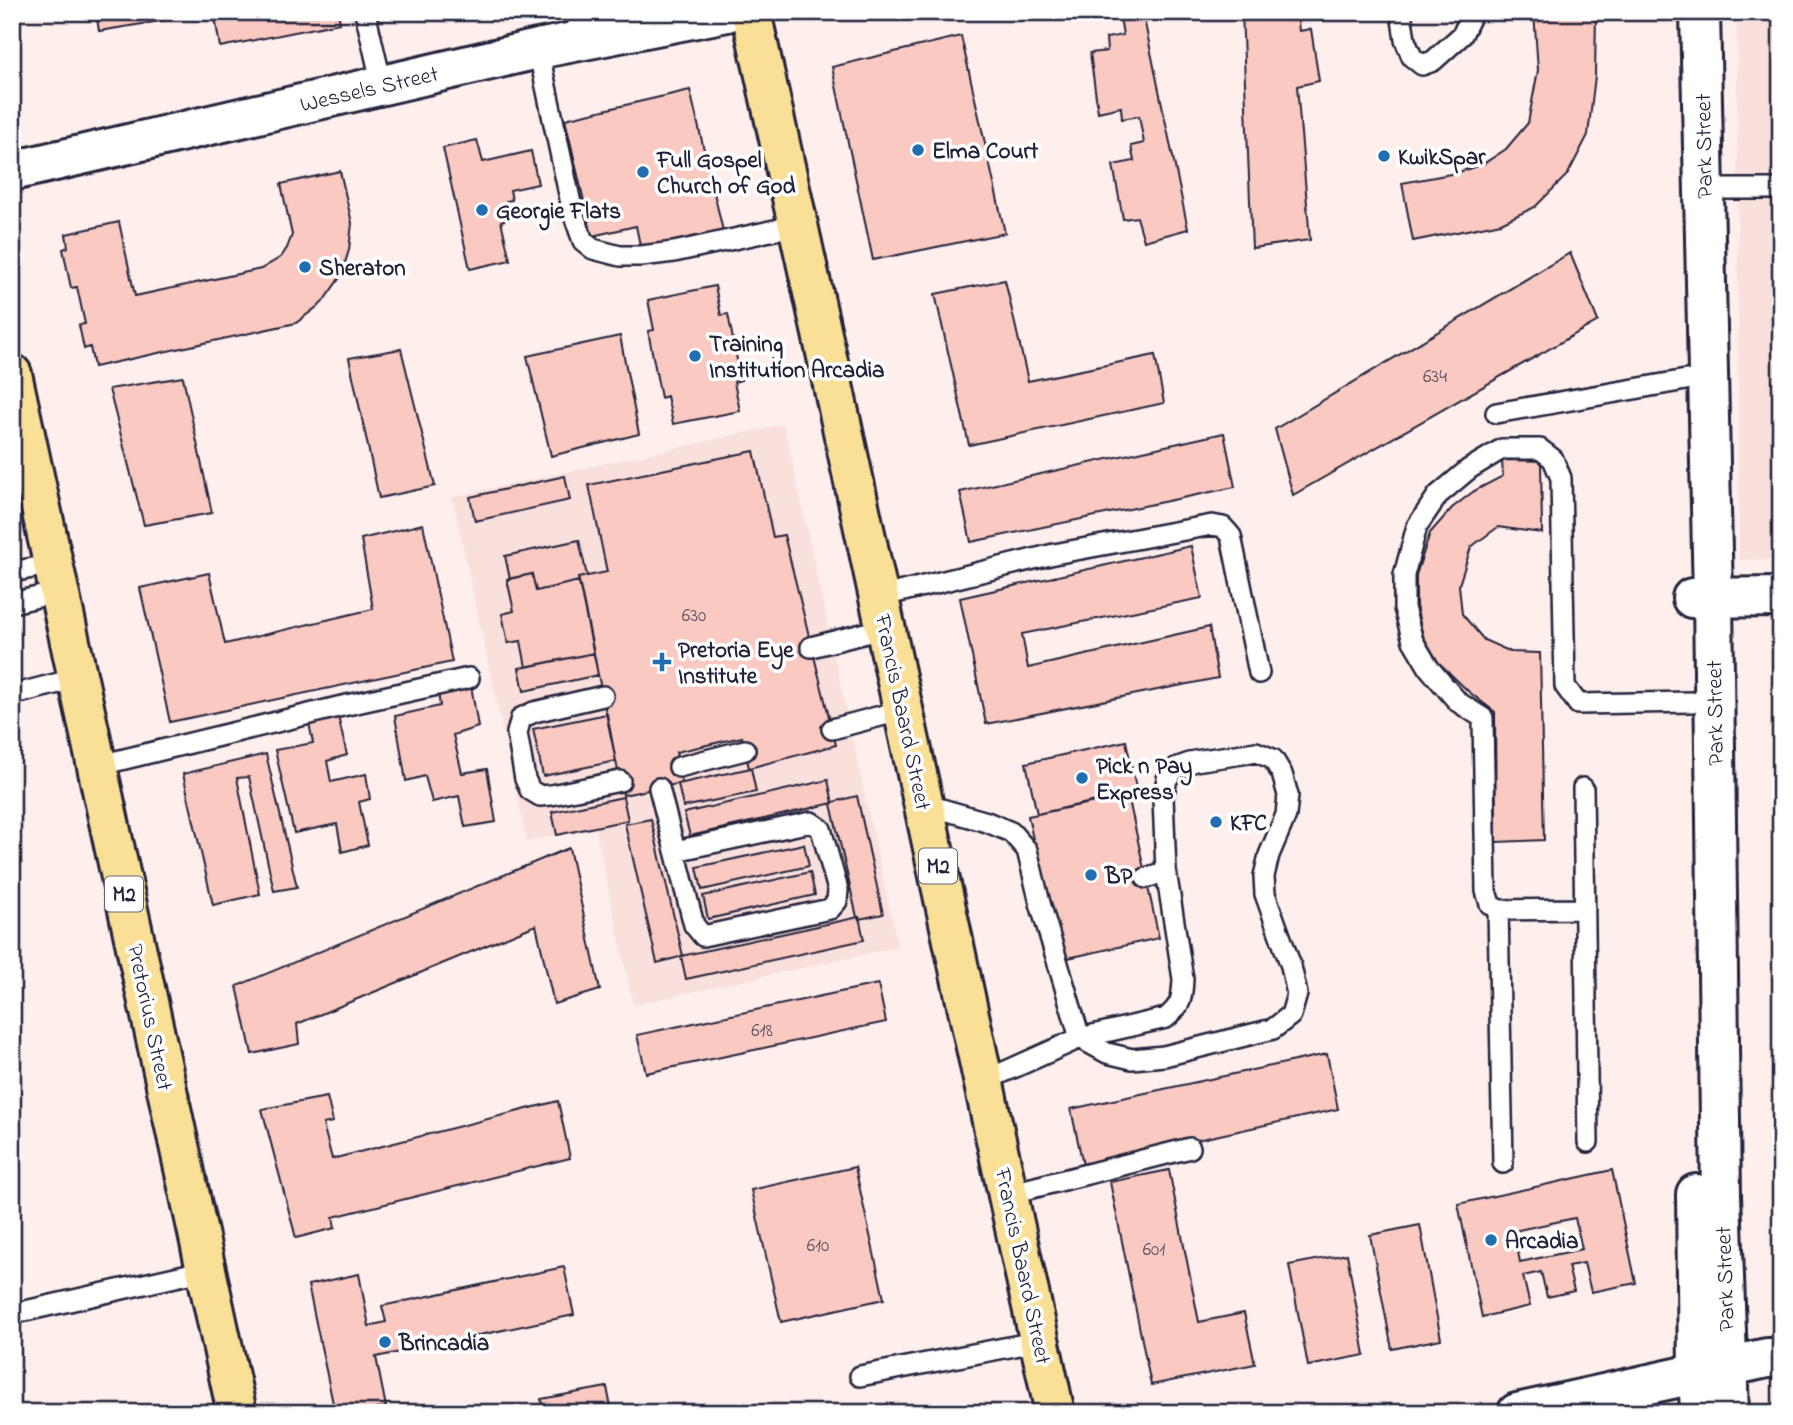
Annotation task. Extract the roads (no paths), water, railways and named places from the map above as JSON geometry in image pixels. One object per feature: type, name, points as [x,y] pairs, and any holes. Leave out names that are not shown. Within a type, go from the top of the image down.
[{"type":"main road","name":"Francis Baard Street","points":[[751,12],[1055,1413]]},
{"type":"main road","name":"Pretorius Street","points":[[12,374],[237,1413]]},
{"type":"street","name":"Wessels Street","points":[[12,171],[538,49],[579,26],[727,12]]},
{"type":"street","name":"Park Street","points":[[1676,12],[1686,380],[1702,598],[1692,702],[1713,1370],[1729,1413]]},
{"type":"street","name":"Park Street","points":[[1700,12],[1704,189],[1702,598],[1721,1195],[1713,1370],[1700,1413]]},
{"type":"street","points":[[1702,598],[1781,597]]},
{"type":"street","points":[[1517,1413],[1767,1358],[1781,1358]]},
{"type":"lane","points":[[365,12],[382,85]]},
{"type":"lane","points":[[1401,12],[1405,40],[1412,57],[1422,65],[1433,61],[1462,35],[1473,12]]},
{"type":"lane","points":[[538,49],[573,213],[583,241],[593,249],[620,256],[641,256],[674,252],[798,225]]},
{"type":"lane","points":[[1704,189],[1781,189]]},
{"type":"lane","points":[[1496,413],[1686,380]]},
{"type":"lane","points":[[1585,909],[1498,910],[1490,904],[1486,891],[1483,718],[1458,702],[1429,668],[1413,641],[1404,608],[1404,575],[1417,526],[1438,495],[1469,469],[1502,449],[1540,449],[1553,459],[1561,478],[1565,686],[1578,704],[1692,702]]},
{"type":"lane","points":[[811,647],[883,612],[1054,554],[1212,525],[1223,527],[1231,536],[1259,673]]},
{"type":"lane","points":[[12,572],[56,578]]},
{"type":"lane","points":[[12,603],[56,578]]},
{"type":"lane","points":[[12,695],[78,678]]},
{"type":"lane","points":[[96,766],[469,678]]},
{"type":"lane","points":[[603,696],[534,712],[522,718],[517,733],[525,779],[530,790],[540,796],[620,781]]},
{"type":"lane","points":[[832,729],[903,710]]},
{"type":"lane","points":[[679,766],[745,750]]},
{"type":"lane","points":[[924,804],[987,822],[1011,832],[1027,850],[1080,1038],[1107,1053],[1132,1059],[1164,1056],[1273,1029],[1291,1015],[1297,994],[1291,965],[1265,894],[1264,876],[1269,855],[1286,815],[1288,795],[1282,774],[1273,759],[1256,752],[1195,761],[1176,768],[1167,779],[1163,798],[1166,872],[1183,979],[1178,1009],[1166,1018],[1080,1038],[984,1081]]},
{"type":"lane","points":[[659,788],[675,851],[694,925],[703,936],[830,909],[837,901],[838,890],[821,829],[811,822],[675,851]]},
{"type":"lane","points":[[1583,788],[1588,1142]]},
{"type":"lane","points":[[1146,878],[1166,872]]},
{"type":"lane","points":[[1498,910],[1503,1163]]},
{"type":"lane","points":[[1008,1194],[1189,1148]]},
{"type":"lane","points":[[12,1314],[206,1270]]},
{"type":"lane","points":[[860,1376],[1040,1341]]},
{"type":"place","name":"Elma Court","points":[[918,150]]},
{"type":"place","name":"KwikSpar","points":[[1384,156]]},
{"type":"place","name":"Full Gospel Church of God","points":[[643,172]]},
{"type":"place","name":"Georgie Flats","points":[[482,210]]},
{"type":"place","name":"Sheraton","points":[[305,267]]},
{"type":"place","name":"Training Institution Arcadia","points":[[695,356]]},
{"type":"place","name":"Pretoria Eye Institute","points":[[662,662]]},
{"type":"place","name":"Pick n Pay Express","points":[[1082,778]]},
{"type":"place","name":"KFC","points":[[1216,822]]},
{"type":"place","name":"BP","points":[[1091,875]]},
{"type":"place","name":"Arcadia","points":[[1491,1240]]},
{"type":"place","name":"Brincadia","points":[[385,1342]]}]
